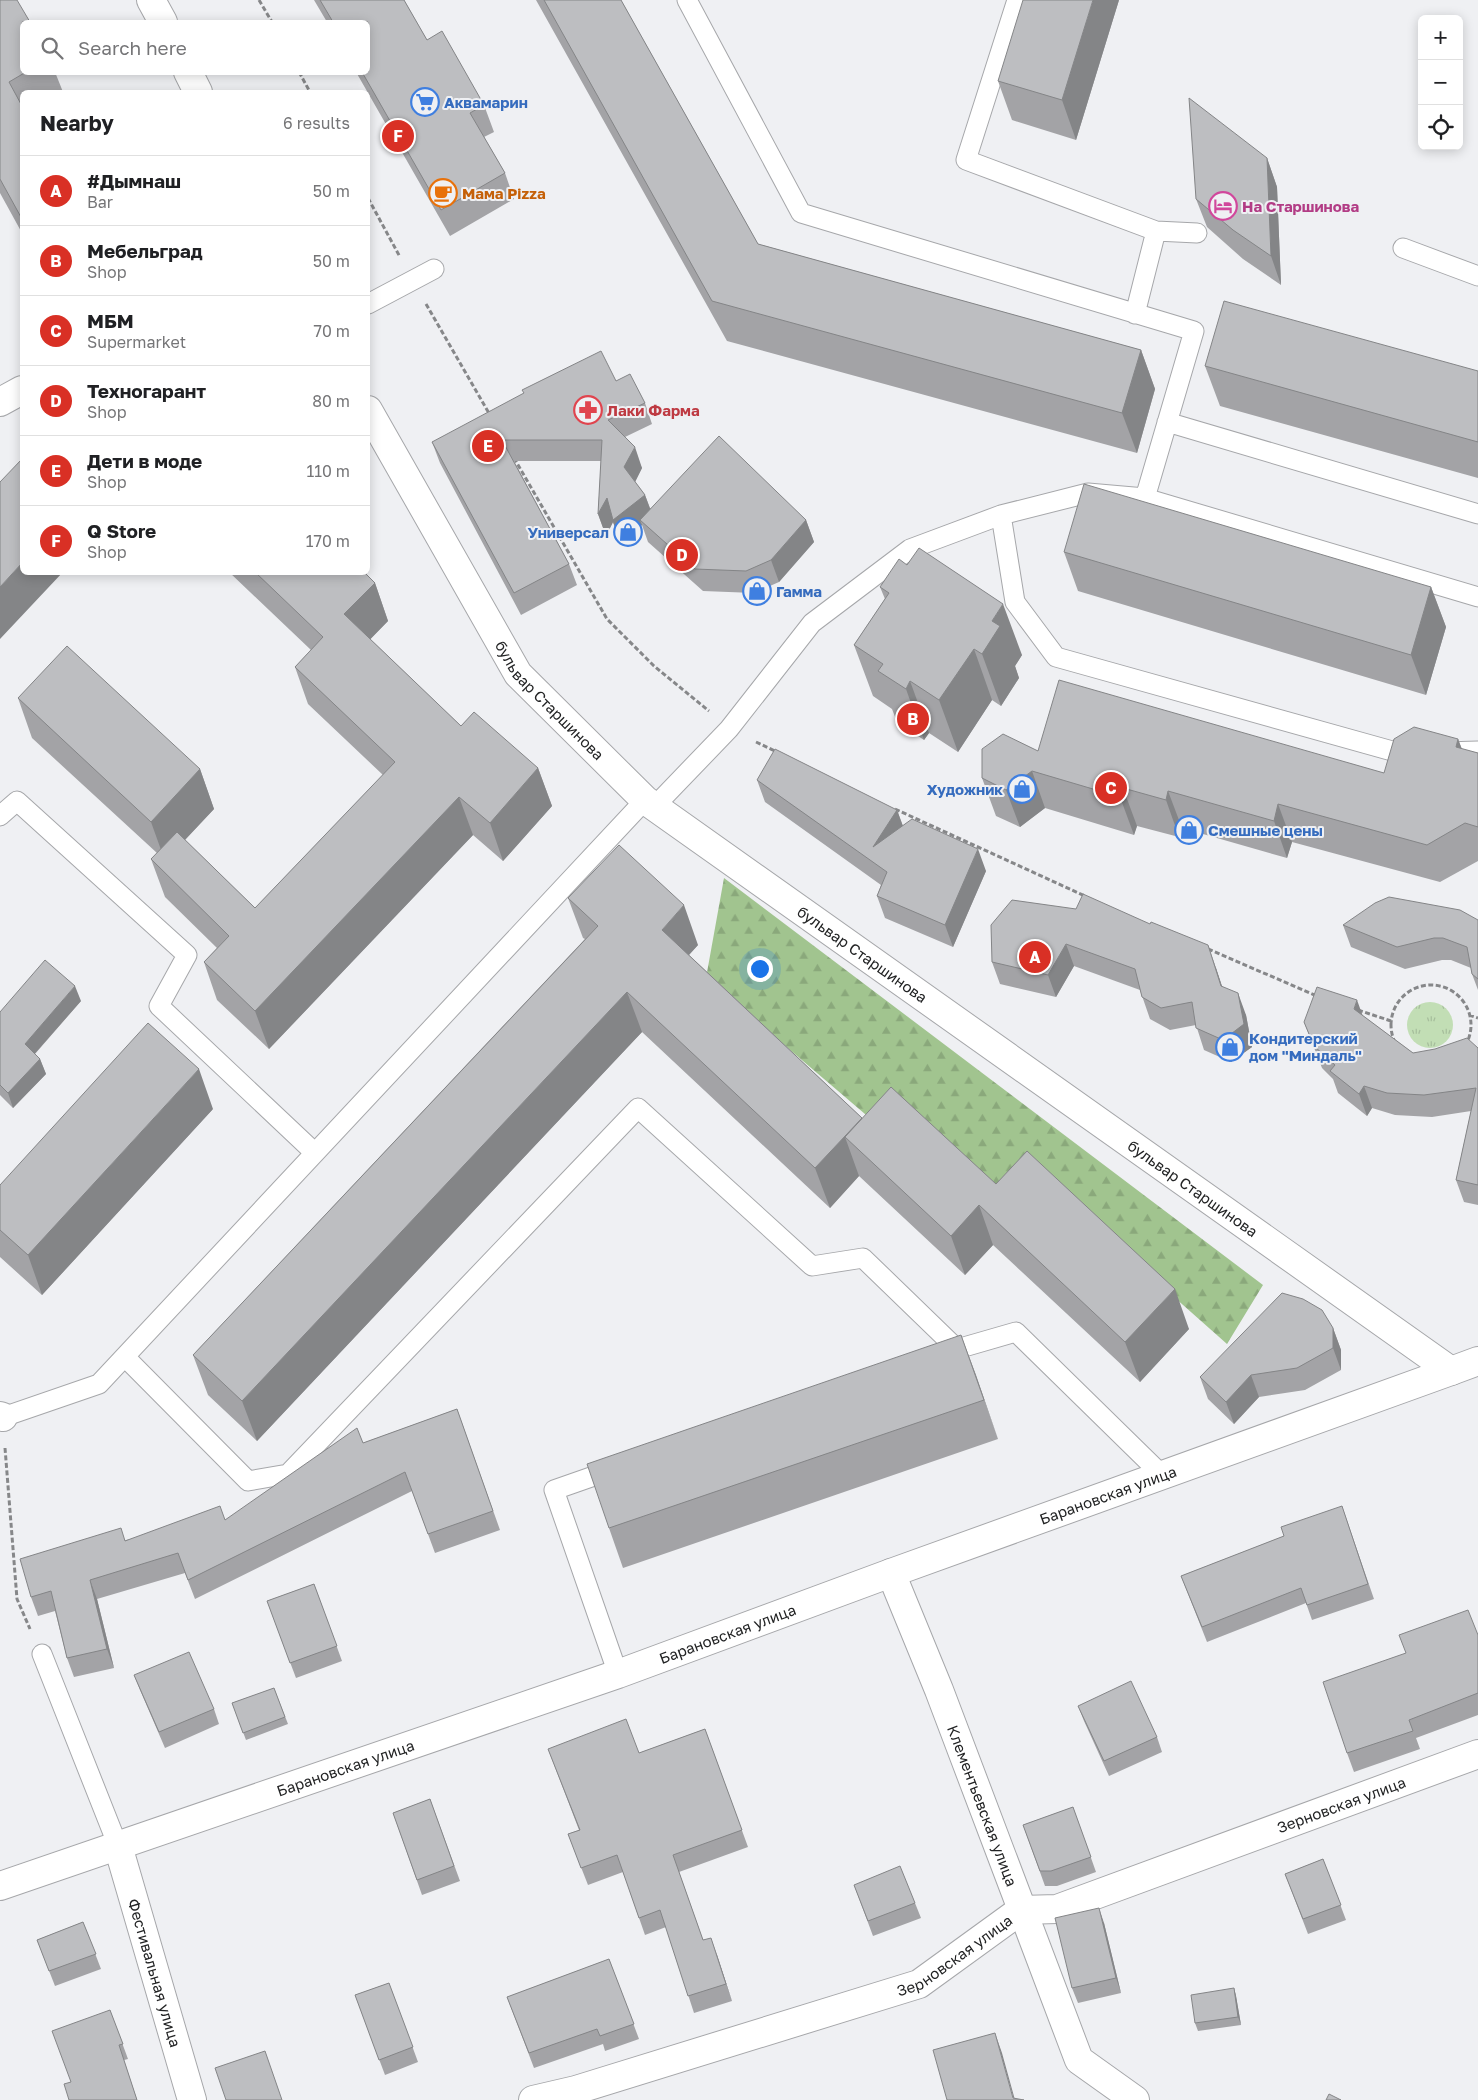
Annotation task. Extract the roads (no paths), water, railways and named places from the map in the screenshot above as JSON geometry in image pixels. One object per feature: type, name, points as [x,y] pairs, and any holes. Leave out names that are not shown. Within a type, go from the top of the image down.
[{"type":"street","points":[[151,0],[162,20]]},
{"type":"street","points":[[190,75],[197,90]]},
{"type":"street","points":[[0,402],[20,391]]},
{"type":"street","name":"бульвар Старшинова","points":[[370,414],[518,674],[650,803],[1451,1371]]},
{"type":"street","points":[[1451,1371],[1478,1361]]},
{"type":"street","name":"Барановская улица","points":[[0,1886],[618,1674],[891,1573],[1451,1371]]},
{"type":"street","name":"Клементьевская улица","points":[[891,1573],[939,1690],[1079,2060],[1135,2100]]},
{"type":"street","name":"Зерновская улица","points":[[533,2100],[576,2090],[919,1984],[1021,1910],[1057,1909],[1478,1754]]},
{"type":"street","name":"Фестивальная улица","points":[[118,1846],[192,2100]]},
{"type":"lane","points":[[686,0],[801,213],[1194,331],[1145,498]]},
{"type":"lane","points":[[1017,0],[966,160],[1156,232],[1197,233]]},
{"type":"lane","points":[[1135,314],[1156,232]]},
{"type":"lane","points":[[1403,248],[1478,276]]},
{"type":"lane","points":[[370,303],[434,270]]},
{"type":"lane","points":[[1167,422],[1478,514]]},
{"type":"lane","points":[[1,1416],[99,1384],[316,1153],[650,803],[729,729],[812,623],[910,549],[1002,515],[1088,493],[1145,498],[1478,597]]},
{"type":"lane","points":[[1002,515],[1015,602],[1056,657],[1403,754],[1478,751]]},
{"type":"lane","points":[[0,816],[17,801],[187,955],[159,1006],[316,1153]]},
{"type":"lane","points":[[125,1357],[248,1481],[288,1474],[638,1108],[812,1266],[862,1258],[957,1349]]},
{"type":"lane","points":[[938,1356],[1016,1332],[1162,1475]]},
{"type":"lane","points":[[618,1674],[554,1490],[629,1464]]},
{"type":"lane","points":[[42,1654],[118,1846]]},
{"type":"place","name":"Аквамарин","points":[[425,102]]},
{"type":"place","name":"Q Store","points":[[398,136]]},
{"type":"place","name":"Мама Pizza","points":[[443,193]]},
{"type":"place","name":"На Старшинова","points":[[1223,206]]},
{"type":"place","name":"Лаки Фарма","points":[[588,410]]},
{"type":"place","name":"Дети в моде","points":[[488,446]]},
{"type":"place","name":"Универсал","points":[[628,532]]},
{"type":"place","name":"Техногарант","points":[[682,555]]},
{"type":"place","name":"Гамма","points":[[757,591]]},
{"type":"place","name":"Мебельград","points":[[913,719]]},
{"type":"place","name":"МБМ","points":[[1111,788]]},
{"type":"place","name":"Художник","points":[[1022,789]]},
{"type":"place","name":"Смешные цены","points":[[1189,830]]},
{"type":"place","name":"#Дымнаш","points":[[1035,957]]},
{"type":"place","name":"Кондитерский дом \"Миндаль\"","points":[[1230,1047]]}]
